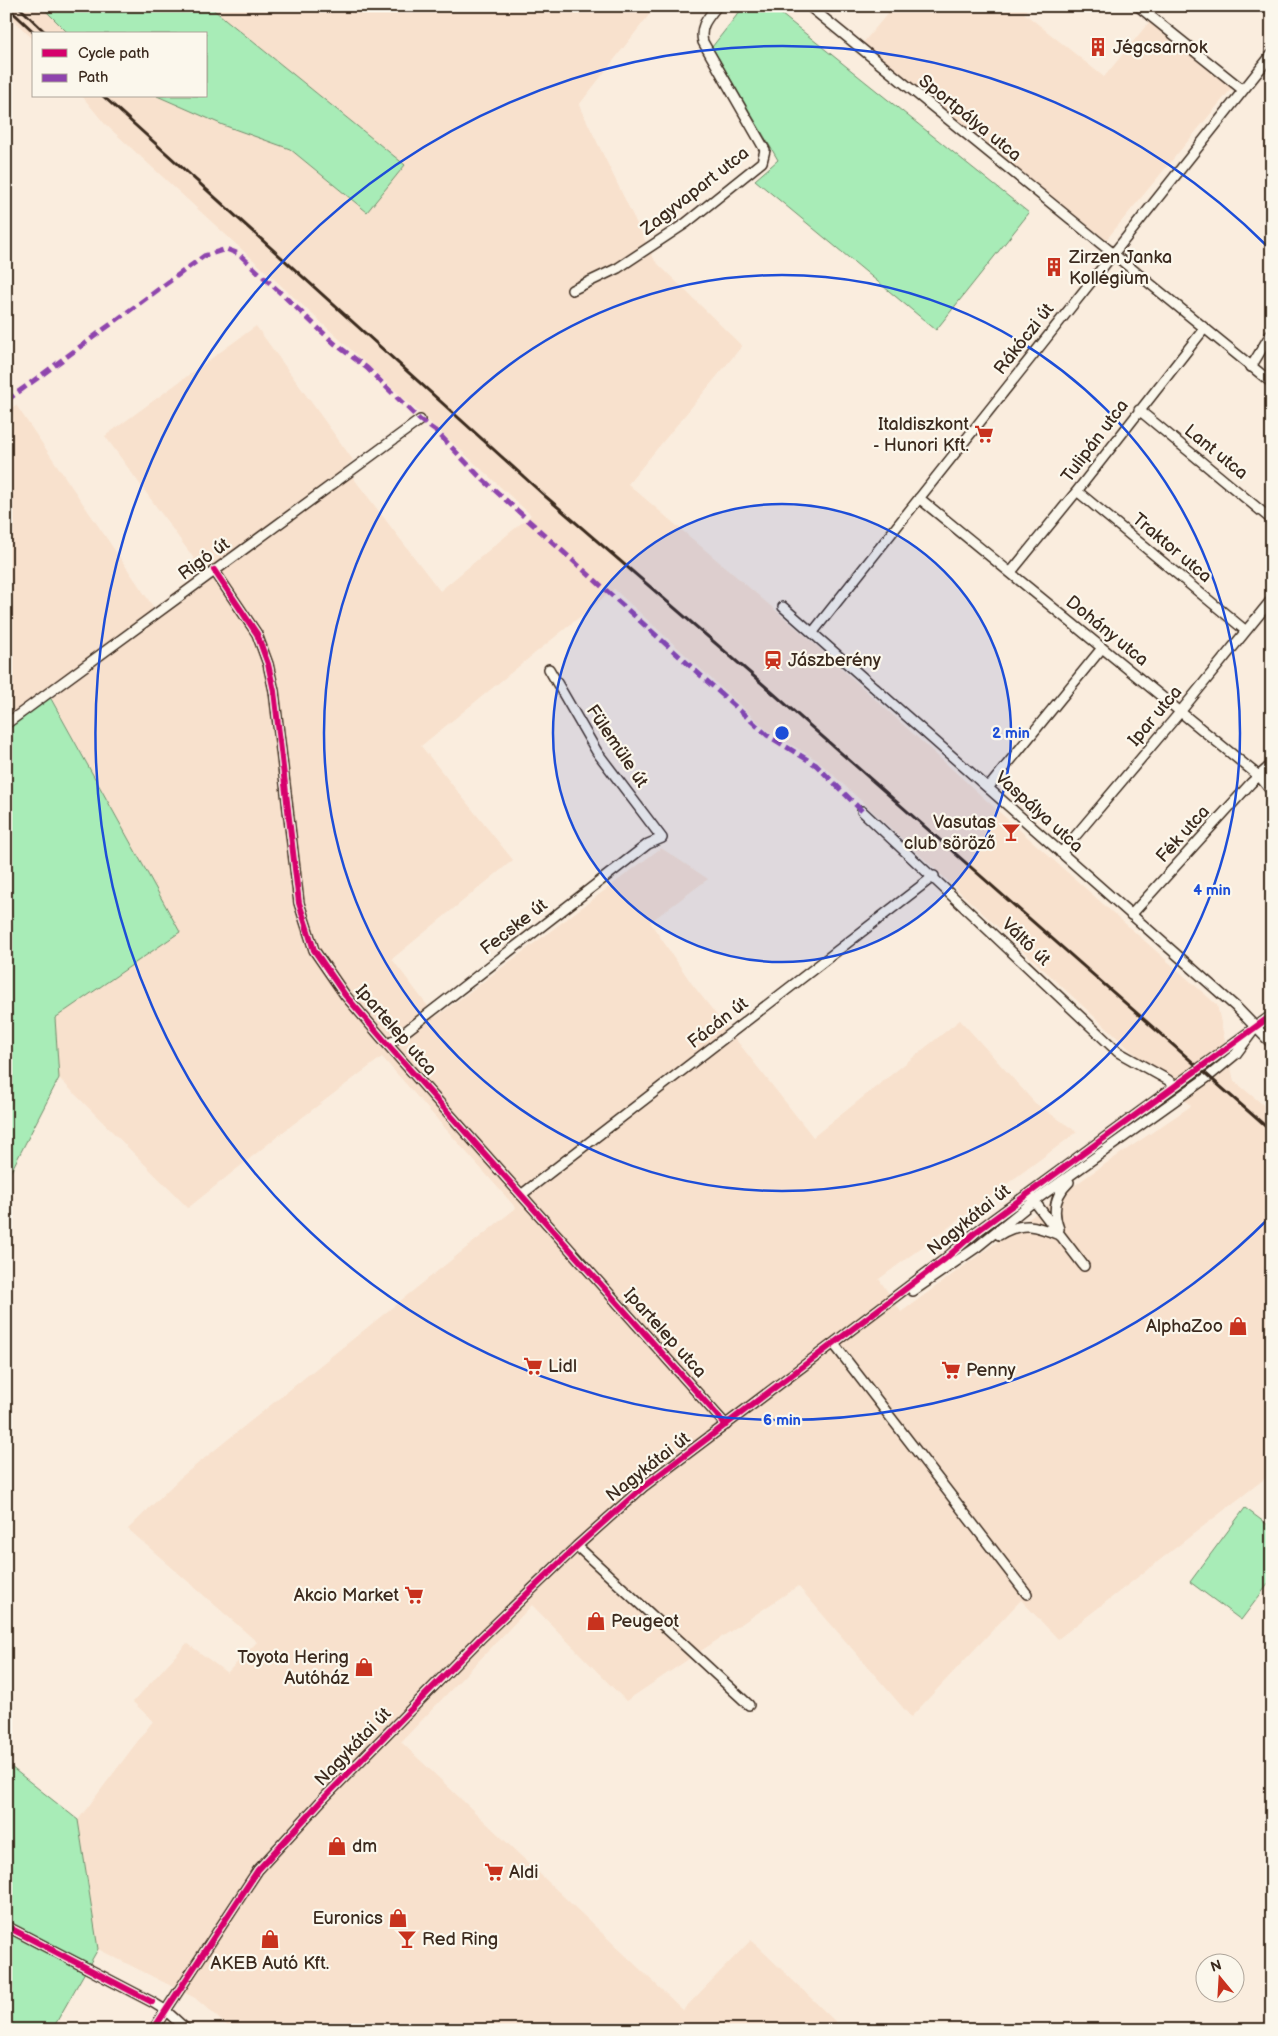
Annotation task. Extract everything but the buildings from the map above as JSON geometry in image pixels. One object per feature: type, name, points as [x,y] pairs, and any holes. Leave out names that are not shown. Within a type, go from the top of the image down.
[{"type":"street","name":"Zagyvapart utca","points":[[572,290],[618,268],[686,223],[762,162],[765,150],[703,42],[701,33],[704,23],[717,6]]},
{"type":"street","name":"Sportpálya utca","points":[[809,6],[1272,383]]},
{"type":"street","points":[[1138,6],[1243,90]]},
{"type":"street","name":"Rákóczi út","points":[[812,632],[841,598],[1272,54]]},
{"type":"street","name":"Tulipán utca","points":[[1011,572],[1204,329]]},
{"type":"street","points":[[1251,367],[1272,332]]},
{"type":"street","name":"Lant utca","points":[[1139,410],[1272,520]]},
{"type":"street","name":"Rigó út","points":[[6,724],[420,420]]},
{"type":"street","name":"Traktor utca","points":[[1077,491],[1246,631]]},
{"type":"street","name":"Dohány utca","points":[[919,498],[1181,711],[1260,777],[1272,792]]},
{"type":"street","name":"Ipartelep utca","points":[[214,570],[257,634],[268,664],[274,692],[299,903],[314,950],[345,995],[388,1045],[726,1425]]},
{"type":"street","name":"Ipar utca","points":[[1061,853],[1181,711],[1272,599]]},
{"type":"street","name":"Vaspálya utca","points":[[783,607],[1131,915],[1256,1027],[1272,1044]]},
{"type":"street","points":[[988,788],[1102,648]]},
{"type":"street","name":"Fülemüle út","points":[[549,669],[597,752],[662,838]]},
{"type":"street","name":"Fék utca","points":[[1131,915],[1251,782],[1260,777],[1272,764]]},
{"type":"street","name":"Váltó út","points":[[862,811],[934,876],[1118,1052],[1168,1080],[1175,1086]]},
{"type":"street","name":"Fecske út","points":[[388,1045],[648,844],[662,838]]},
{"type":"street","name":"Fácán út","points":[[521,1195],[934,876]]},
{"type":"street","points":[[1256,1027],[1272,1015]]},
{"type":"street","name":"Nagykátai út","points":[[153,2030],[258,1870],[322,1800],[480,1639],[577,1546],[643,1487],[871,1317],[1028,1193],[1256,1027]]},
{"type":"street","name":"Nagykátai út","points":[[871,1317],[977,1247],[1034,1201],[1209,1076],[1236,1054],[1256,1027]]},
{"type":"street","points":[[1061,1236],[1055,1219],[1055,1204],[1062,1189],[1084,1167]]},
{"type":"street","points":[[1028,1193],[1084,1266]]},
{"type":"street","points":[[977,1247],[1012,1228],[1028,1225],[1061,1236]]},
{"type":"street","points":[[834,1344],[1026,1594]]},
{"type":"street","points":[[577,1546],[749,1705]]},
{"type":"street","points":[[6,1926],[165,2010],[187,2030]]},
{"type":"shaded area","points":[[6,6],[41,6],[67,32],[32,32],[32,38],[6,13]]},
{"type":"shaded area","points":[[209,6],[656,6],[579,105],[655,261],[742,346],[628,484],[809,639],[997,810],[1217,1005],[1234,1081],[1272,1112],[1272,1473],[1058,1639],[1021,1600],[911,1717],[798,1586],[626,1701],[532,1605],[401,1742],[683,2010],[751,1940],[844,2030],[232,2030],[195,1998],[98,1949],[78,1820],[153,1721],[133,1702],[187,1643],[227,1673],[257,1642],[128,1529],[180,1478],[516,1208],[382,1057],[283,1132],[188,1208],[59,1078],[55,1018],[180,932],[51,697],[6,728],[6,412],[16,405],[154,608],[203,571],[105,436],[256,326],[353,460],[345,467],[440,591],[531,515],[104,123],[84,98],[162,98],[223,125],[290,149],[367,212],[405,165]],"holes":[[[614,589],[768,731],[817,760],[1191,1106],[1089,1175],[901,1312],[879,1279],[1077,1132],[1035,1103],[960,1020],[813,1137],[692,984],[650,922],[708,879],[661,848],[436,1017],[392,959],[513,860],[421,746]]]},
{"type":"shaded area","points":[[894,6],[1029,6],[1024,13],[1104,77],[1150,21],[1232,88],[1106,240],[862,44]]},
{"type":"green space","points":[[41,6],[209,6],[405,165],[367,212],[290,149],[223,125],[162,98],[208,98],[208,32],[67,32]]},
{"type":"green space","points":[[744,6],[771,6],[1029,213],[936,330],[755,180],[778,160],[712,47]]},
{"type":"green space","points":[[50,697],[180,932],[55,1018],[59,1078],[6,1181],[6,728]]},
{"type":"green space","points":[[1245,1508],[1272,1528],[1272,1579],[1241,1620],[1190,1582]]},
{"type":"green space","points":[[6,1763],[78,1820],[98,1949],[52,2030],[6,2030]]},
{"type":"railway","points":[[6,6],[34,32]]},
{"type":"railway","points":[[18,6],[45,32]]},
{"type":"railway","points":[[105,98],[545,496],[758,680],[1272,1132]]},
{"type":"marked path","points":[[6,401],[204,256],[226,249],[239,254],[334,343],[367,368],[420,420],[437,432],[479,476],[767,735],[816,765],[862,811]]},
{"type":"cycle path","points":[[214,570],[257,634],[268,664],[274,691],[299,903],[314,950],[345,995],[388,1045],[726,1425]]},
{"type":"cycle path","points":[[153,2030],[258,1870],[322,1800],[480,1639],[577,1546],[643,1487],[945,1259],[976,1232],[1272,1015]]},
{"type":"cycle path","points":[[6,1926],[152,2002]]},
{"type":"place","name":"Jégcsarnok","points":[[1098,47]]},
{"type":"place","name":"Zirzen Janka Kollégium","points":[[1054,267]]},
{"type":"place","name":"Italdiszkont - Hunori Kft.","points":[[984,434]]},
{"type":"place","name":"Jászberény","points":[[773,660]]},
{"type":"place","name":"Vasutas club söröző","points":[[1011,832]]},
{"type":"place","name":"AlphaZoo","points":[[1238,1326]]},
{"type":"place","name":"Lidl","points":[[533,1366]]},
{"type":"place","name":"Penny","points":[[951,1370]]},
{"type":"place","name":"Akcio Market","points":[[414,1595]]},
{"type":"place","name":"Peugeot","points":[[596,1621]]},
{"type":"place","name":"Toyota Hering Autóház","points":[[364,1667]]},
{"type":"place","name":"dm","points":[[337,1846]]},
{"type":"place","name":"Aldi","points":[[494,1872]]},
{"type":"place","name":"Euronics","points":[[398,1918]]},
{"type":"place","name":"AKEB Autó Kft.","points":[[270,1939]]},
{"type":"place","name":"Red Ring","points":[[407,1939]]}]
